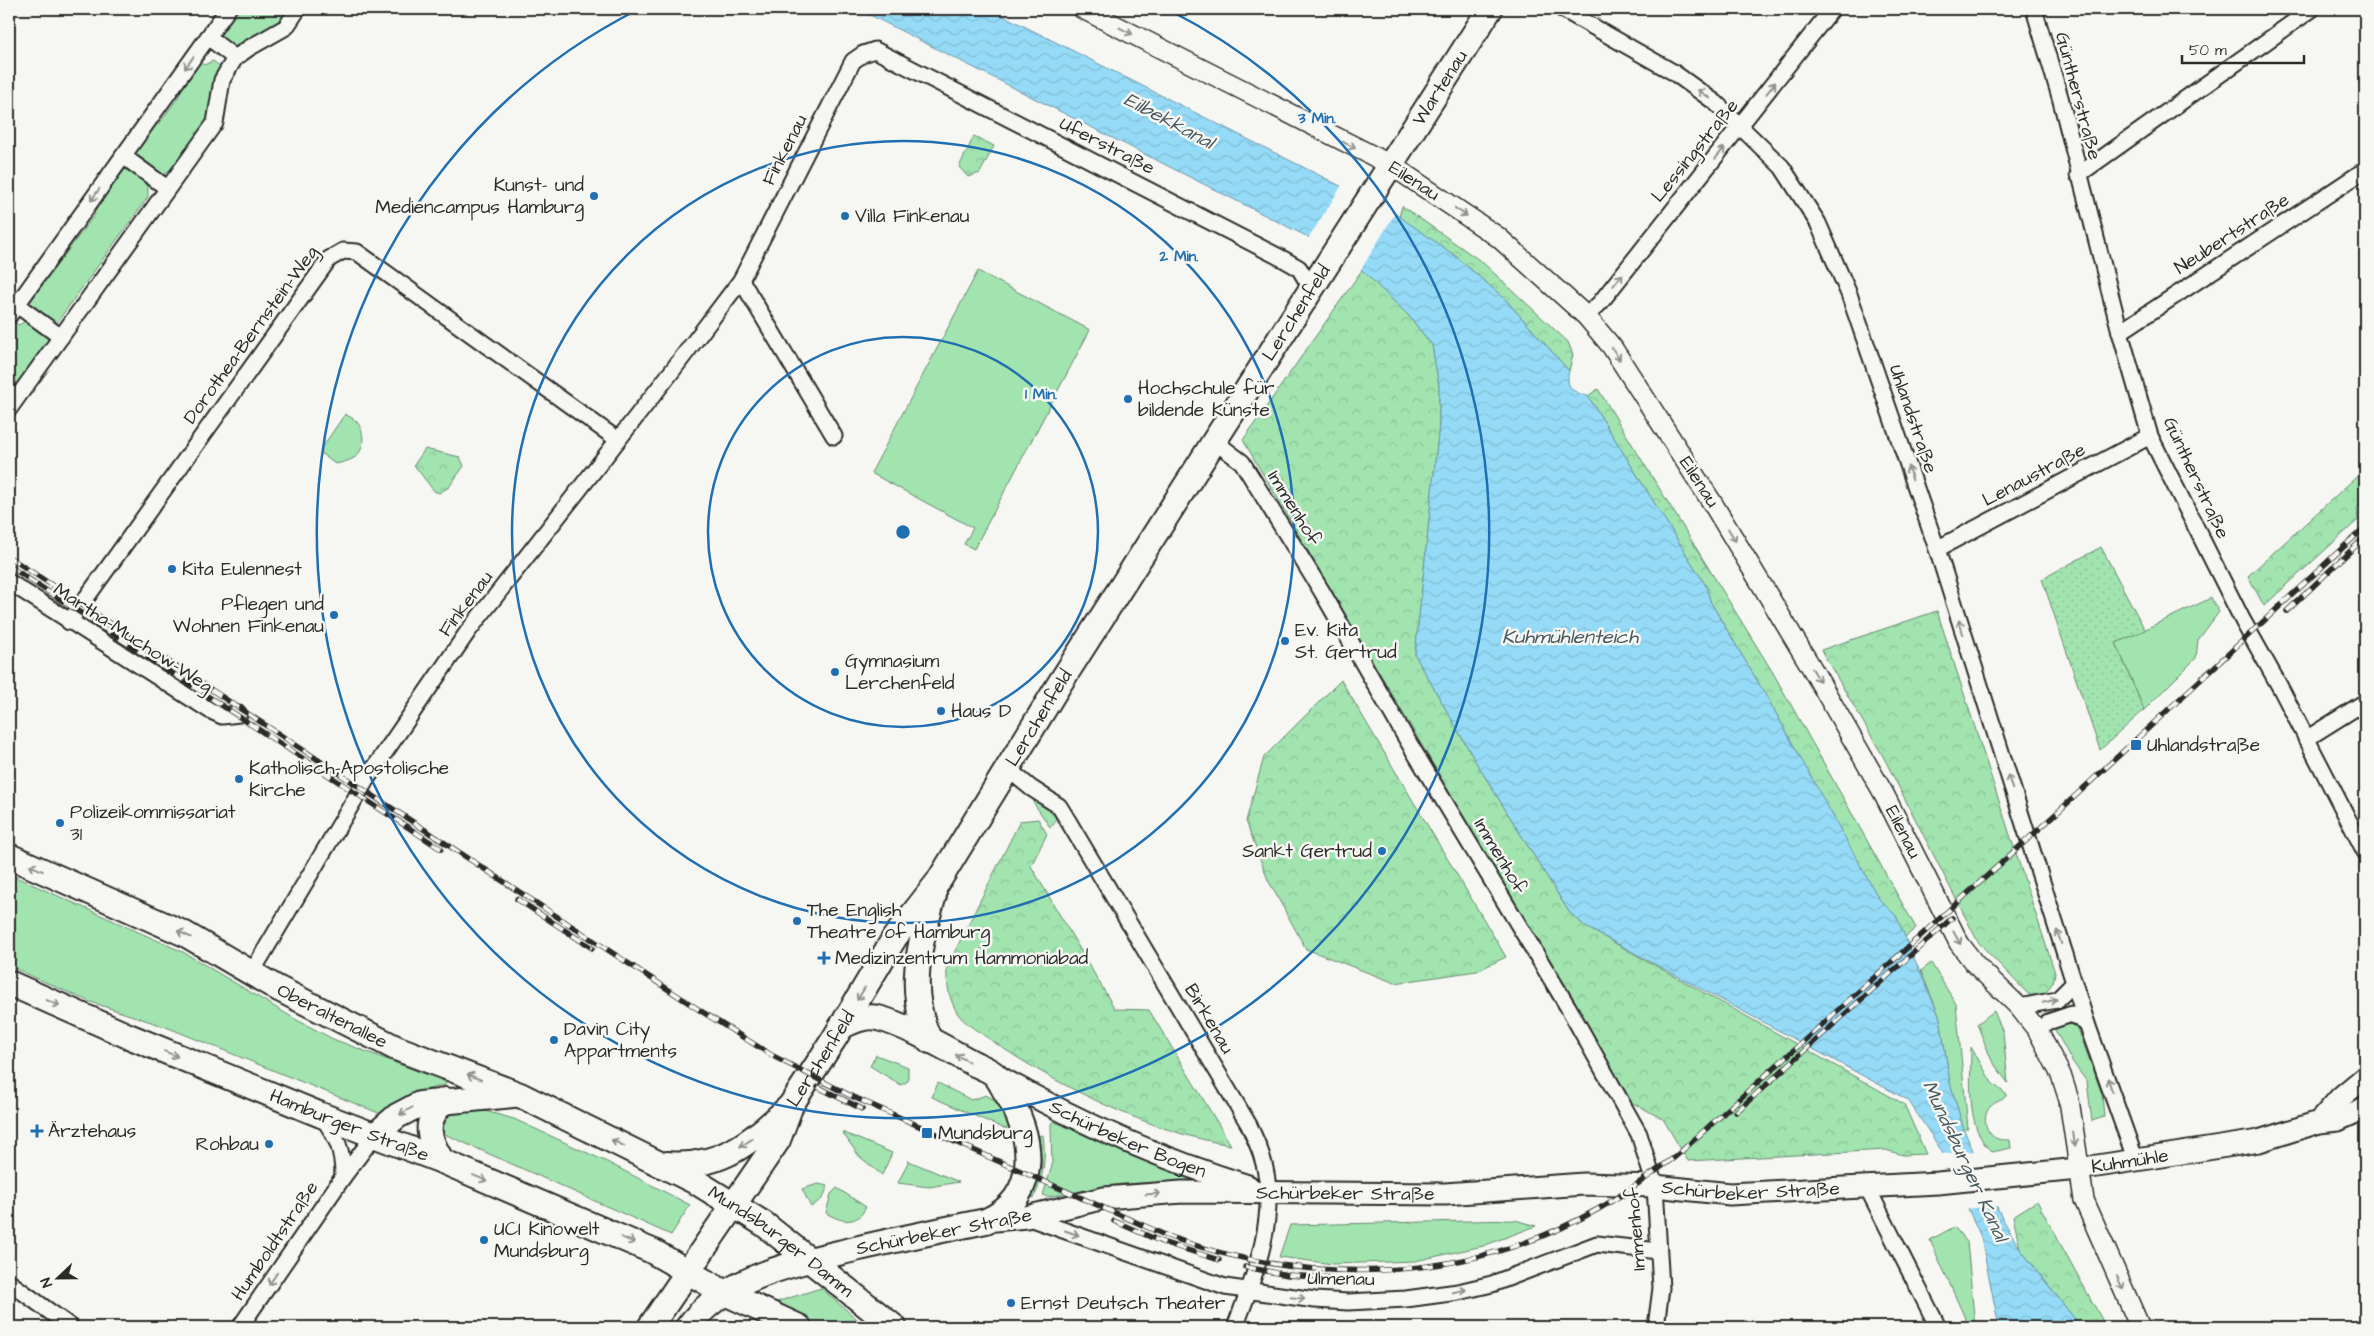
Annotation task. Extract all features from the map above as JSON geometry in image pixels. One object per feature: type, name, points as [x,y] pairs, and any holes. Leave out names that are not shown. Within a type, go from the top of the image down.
[{"type":"main road","name":"Wartenau","points":[[1391,165],[1490,9]]},
{"type":"main road","name":"Lerchenfeld","points":[[650,1327],[778,1140],[791,1105],[895,936],[938,882],[1060,683],[1391,165]]},
{"type":"main road","name":"Oberaltenallee","points":[[9,856],[185,934],[321,1011],[396,1048],[520,1095],[662,1164]]},
{"type":"main road","points":[[930,1041],[923,1026],[916,999],[917,975],[924,929],[938,882]]},
{"type":"main road","name":"Hamburger Straße","points":[[9,983],[126,1035],[321,1115],[442,1161],[652,1251],[688,1270]]},
{"type":"main road","name":"Schürbeker Bogen","points":[[841,1026],[863,1018],[877,1018],[930,1041],[994,1074],[1046,1104],[1147,1150],[1210,1174],[1267,1192]]},
{"type":"main road","name":"Schürbeker Bogen","points":[[986,1221],[1003,1213],[1010,1207],[1024,1181],[1028,1158],[1026,1136],[1017,1109],[994,1074]]},
{"type":"main road","points":[[2319,1122],[2341,1097],[2365,1077]]},
{"type":"main road","points":[[374,1136],[386,1124],[420,1104],[445,1100],[520,1095]]},
{"type":"main road","points":[[442,1161],[432,1141],[429,1124],[434,1112],[445,1100]]},
{"type":"main road","points":[[662,1164],[684,1166],[702,1164],[725,1156],[761,1133],[791,1105]]},
{"type":"main road","name":"Kuhmühle","points":[[1938,1183],[2078,1169],[2259,1141],[2319,1122],[2338,1120],[2365,1108]]},
{"type":"main road","name":"Mundsburger Damm","points":[[662,1164],[735,1205],[764,1224],[894,1327]]},
{"type":"main road","name":"Schürbeker Straße","points":[[761,1275],[810,1260],[986,1221],[1026,1217],[1104,1198],[1182,1192],[1445,1194],[1584,1184],[1654,1186],[1730,1194],[1938,1183]]},
{"type":"main road","points":[[688,1270],[761,1275]]},
{"type":"main road","points":[[688,1270],[726,1294],[799,1327]]},
{"type":"main road","points":[[688,1327],[703,1310],[726,1294],[761,1275]]},
{"type":"street","points":[[60,337],[13,311],[228,9]]},
{"type":"street","points":[[9,409],[215,122],[222,80],[236,58],[249,48],[286,27],[298,9]]},
{"type":"street","name":"Eilenau","points":[[1082,9],[1391,165],[1498,237],[1586,316],[1612,347],[1713,504],[1805,656],[1884,794],[1959,943],[1974,962],[2019,1007],[2038,1031],[2066,1087],[2078,1169],[2088,1210],[2140,1327]]},
{"type":"street","name":"Uhlandstraße","points":[[1562,9],[1673,72],[1716,102],[1782,167],[1818,223],[1849,294],[1936,550],[2087,1024],[2136,1161]]},
{"type":"street","name":"Lessingstraße","points":[[1586,316],[1600,302],[1832,9]]},
{"type":"street","name":"Güntherstraße","points":[[2034,9],[2060,97],[2078,175],[2150,436],[2243,620],[2365,852]]},
{"type":"street","points":[[2078,175],[2312,9]]},
{"type":"street","points":[[208,37],[236,58]]},
{"type":"street","name":"Finkenau","points":[[252,972],[378,761],[469,630],[741,280],[853,61],[875,50]]},
{"type":"street","name":"Uferstraße","points":[[875,50],[1284,259],[1299,268],[1311,288]]},
{"type":"street","points":[[123,156],[167,188]]},
{"type":"street","name":"Neubertstraße","points":[[2120,332],[2365,170]]},
{"type":"street","name":"Dorothea-Bernstein-Weg","points":[[69,622],[324,265],[331,256],[340,252],[357,252],[618,440]]},
{"type":"street","points":[[741,280],[834,436]]},
{"type":"street","name":"Lenaustraße","points":[[1936,550],[2150,436]]},
{"type":"street","name":"Immenhof","points":[[1214,441],[1242,462],[1325,597],[1403,734],[1554,984],[1639,1134],[1654,1186],[1661,1288],[1656,1327]]},
{"type":"street","name":"Martha-Muchow-Weg","points":[[9,582],[208,710],[222,716],[239,714]]},
{"type":"street","points":[[2306,738],[2365,702]]},
{"type":"street","name":"Birkenau","points":[[1008,769],[1031,788],[1059,806],[1249,1125],[1263,1157],[1268,1217],[1250,1290],[1235,1327]]},
{"type":"street","points":[[2019,1007],[2057,1000],[2074,983]]},
{"type":"street","points":[[2038,1031],[2048,1022],[2072,1014],[2087,1024]]},
{"type":"street","name":"Humboldtstraße","points":[[321,1115],[339,1143],[343,1158],[343,1177]]},
{"type":"street","name":"Humboldtstraße","points":[[240,1327],[312,1221],[374,1136]]},
{"type":"street","points":[[1867,1187],[1938,1327]]},
{"type":"street","name":"Ulmenau","points":[[1026,1217],[1225,1287],[1315,1300],[1348,1302],[1406,1299],[1458,1292],[1492,1284],[1597,1244],[1658,1251]]},
{"type":"street","points":[[9,1282],[71,1327]]},
{"type":"green space","points":[[233,9],[238,12],[241,9],[282,9],[279,14],[284,18],[280,24],[233,49],[214,35]]},
{"type":"green space","points":[[199,60],[204,65],[213,61],[222,68],[213,83],[211,116],[189,152],[164,175],[136,154],[153,120],[159,124],[179,96],[182,80]]},
{"type":"green space","points":[[974,136],[994,146],[980,173],[968,177],[959,167]]},
{"type":"green space","points":[[127,167],[148,182],[148,197],[55,325],[28,305],[50,274],[46,271],[49,266],[54,269],[95,214],[90,207],[110,188]]},
{"type":"green space","points":[[1402,206],[1482,262],[1568,342],[1573,355],[1569,371],[1504,298],[1454,255],[1399,217]]},
{"type":"green space","points":[[1362,270],[1408,315],[1432,345],[1439,385],[1439,425],[1415,655],[1477,764],[1569,912],[1586,927],[1904,1104],[1926,1154],[1903,1155],[1886,1150],[1688,1161],[1663,1119],[1631,1102],[1243,440]]},
{"type":"green space","points":[[978,271],[1090,330],[974,549],[964,544],[973,528],[871,473]]},
{"type":"green space","points":[[11,320],[19,325],[25,321],[50,339],[9,399],[9,324]]},
{"type":"green space","points":[[1598,389],[1772,671],[1916,928],[1905,937],[1896,916],[1879,899],[1862,871],[1769,701],[1710,601],[1706,586],[1588,396]]},
{"type":"green space","points":[[345,414],[355,420],[361,429],[363,440],[361,450],[354,458],[335,464],[322,454],[321,449]]},
{"type":"green space","points":[[425,449],[460,457],[464,466],[449,487],[439,493],[434,491],[414,465]]},
{"type":"green space","points":[[2365,469],[2365,494],[2360,499],[2361,504],[2357,508],[2358,520],[2264,606],[2248,576]]},
{"type":"green space","points":[[2101,547],[2145,630],[2116,643],[2144,710],[2100,750],[2042,579]]},
{"type":"green space","points":[[2211,598],[2219,612],[2198,640],[2196,658],[2144,710],[2116,643]]},
{"type":"green space","points":[[1937,611],[2055,973],[2053,982],[2045,994],[2031,997],[1978,942],[1883,756],[1821,650]]},
{"type":"green space","points":[[1341,680],[1506,957],[1477,971],[1395,983],[1306,949],[1268,880],[1246,821],[1264,757]]},
{"type":"green space","points":[[1037,801],[1056,817],[1054,824],[1050,827],[1033,802]]},
{"type":"green space","points":[[1038,819],[1047,834],[1031,866],[1115,1009],[1149,1010],[1231,1145],[1169,1130],[1106,1105],[1045,1074],[1017,1057],[973,1028],[958,1014],[952,1003],[949,991],[947,967],[1020,821]]},
{"type":"green space","points":[[9,874],[183,952],[295,1019],[333,1039],[446,1082],[445,1085],[409,1094],[381,1114],[166,1027],[88,1001],[9,966]]},
{"type":"green space","points":[[1931,963],[1956,1004],[1968,1128],[1964,1130],[1950,1083],[1940,1018],[1921,971]]},
{"type":"green space","points":[[1994,1011],[2003,1033],[2008,1083],[1992,1061],[1977,1024]]},
{"type":"green space","points":[[2061,1023],[2077,1026],[2102,1094],[2104,1117],[2092,1121],[2087,1082],[2072,1061],[2054,1028]]},
{"type":"green space","points":[[1971,1047],[1992,1083],[2007,1095],[1991,1106],[1985,1119],[1990,1133],[1998,1139],[2010,1140],[2011,1148],[1992,1152],[1983,1142],[1977,1131],[1971,1103]]},
{"type":"green space","points":[[876,1055],[908,1067],[908,1081],[901,1085],[870,1066]]},
{"type":"green space","points":[[938,1083],[971,1100],[986,1095],[993,1099],[1002,1111],[1009,1127],[1005,1129],[932,1097]]},
{"type":"green space","points":[[478,1109],[514,1119],[607,1162],[690,1205],[671,1235],[440,1132],[438,1123],[450,1112]]},
{"type":"green space","points":[[1053,1121],[1136,1158],[1193,1178],[1192,1181],[1121,1184],[1047,1197],[1043,1195],[1052,1166],[1051,1124]]},
{"type":"green space","points":[[842,1132],[892,1153],[882,1175],[859,1156]]},
{"type":"green space","points":[[1043,1135],[1043,1167],[1034,1198],[1031,1197],[1042,1166],[1039,1136]]},
{"type":"green space","points":[[909,1160],[959,1182],[929,1187],[898,1183]]},
{"type":"green space","points":[[818,1184],[828,1186],[823,1198],[811,1207],[802,1189]]},
{"type":"green space","points":[[837,1188],[866,1207],[858,1217],[853,1220],[843,1220],[826,1213],[831,1194]]},
{"type":"green space","points":[[2037,1201],[2106,1327],[2081,1327],[2020,1249],[2013,1216]]},
{"type":"green space","points":[[1515,1220],[1536,1226],[1483,1246],[1415,1261],[1333,1264],[1279,1257],[1290,1225]]},
{"type":"green space","points":[[1954,1227],[1967,1242],[1975,1327],[1969,1327],[1930,1240]]},
{"type":"green space","points":[[821,1288],[866,1327],[817,1327],[770,1304]]},
{"type":"water","name":"Kuhmühlenteich","points":[[858,9],[990,9],[1396,214],[1454,255],[1504,298],[1569,371],[1568,381],[1571,388],[1578,393],[1588,396],[1706,586],[1710,601],[1769,701],[1879,899],[1896,916],[1940,1018],[1950,1083],[1964,1130],[2001,1216],[2020,1249],[2081,1327],[1999,1327],[1981,1237],[1941,1150],[1908,1100],[1586,927],[1569,912],[1477,764],[1415,655],[1439,425],[1439,385],[1432,345],[1408,315],[1362,270],[1308,237]]},
{"type":"pier","points":[[1342,185],[1396,212],[1360,271],[1308,239]]},
{"type":"pier","points":[[1976,1151],[1999,1206],[1965,1209],[1940,1154]]},
{"type":"railway","points":[[9,557],[701,1011],[773,1056],[849,1095],[1165,1235],[1219,1252],[1274,1264],[1330,1270],[1386,1270],[1442,1264],[1496,1252],[1549,1233],[1610,1202],[1675,1157],[2059,811],[2365,527]]},
{"type":"railway","points":[[2287,611],[2365,537]]},
{"type":"railway","points":[[9,566],[441,849]]},
{"type":"railway","points":[[517,899],[592,948]]},
{"type":"railway","points":[[1736,1112],[1952,918]]},
{"type":"railway","points":[[818,1087],[862,1109]]},
{"type":"railway","points":[[1114,1221],[1162,1242],[1219,1260]]},
{"type":"railway","points":[[1245,1267],[1288,1275],[1329,1278]]},
{"type":"place","name":"Kunst- und Mediencampus Hamburg","points":[[594,196]]},
{"type":"place","name":"Villa Finkenau","points":[[845,216]]},
{"type":"place","name":"Hochschule für bildende Künste","points":[[1128,399]]},
{"type":"place","name":"Kita Eulennest","points":[[172,569]]},
{"type":"place","name":"Pflegen und Wohnen Finkenau","points":[[334,615]]},
{"type":"place","name":"Ev. Kita St. Gertrud","points":[[1285,641]]},
{"type":"place","name":"Gymnasium Lerchenfeld","points":[[835,672]]},
{"type":"place","name":"Haus D","points":[[941,711]]},
{"type":"place","name":"Uhlandstraße","points":[[2136,745]]},
{"type":"place","name":"Katholisch-Apostolische Kirche","points":[[239,779]]},
{"type":"place","name":"Polizeikommissariat 31","points":[[60,823]]},
{"type":"place","name":"Sankt Gertrud","points":[[1382,851]]},
{"type":"place","name":"The English Theatre of Hamburg","points":[[797,921]]},
{"type":"place","name":"Medizinzentrum Hammoniabad","points":[[824,958]]},
{"type":"place","name":"Davin City Appartments","points":[[554,1040]]},
{"type":"place","name":"Ärztehaus","points":[[37,1131]]},
{"type":"place","name":"Mundsburg","points":[[927,1133]]},
{"type":"place","name":"Rohbau","points":[[269,1144]]},
{"type":"place","name":"UCI Kinowelt Mundsburg","points":[[484,1240]]},
{"type":"place","name":"Ernst Deutsch Theater","points":[[1011,1303]]},
{"type":"water label","name":"Eilbekkanal","points":[[1169,121]]},
{"type":"water label","name":"Mundsburger Kanal","points":[[1965,1161]]}]
